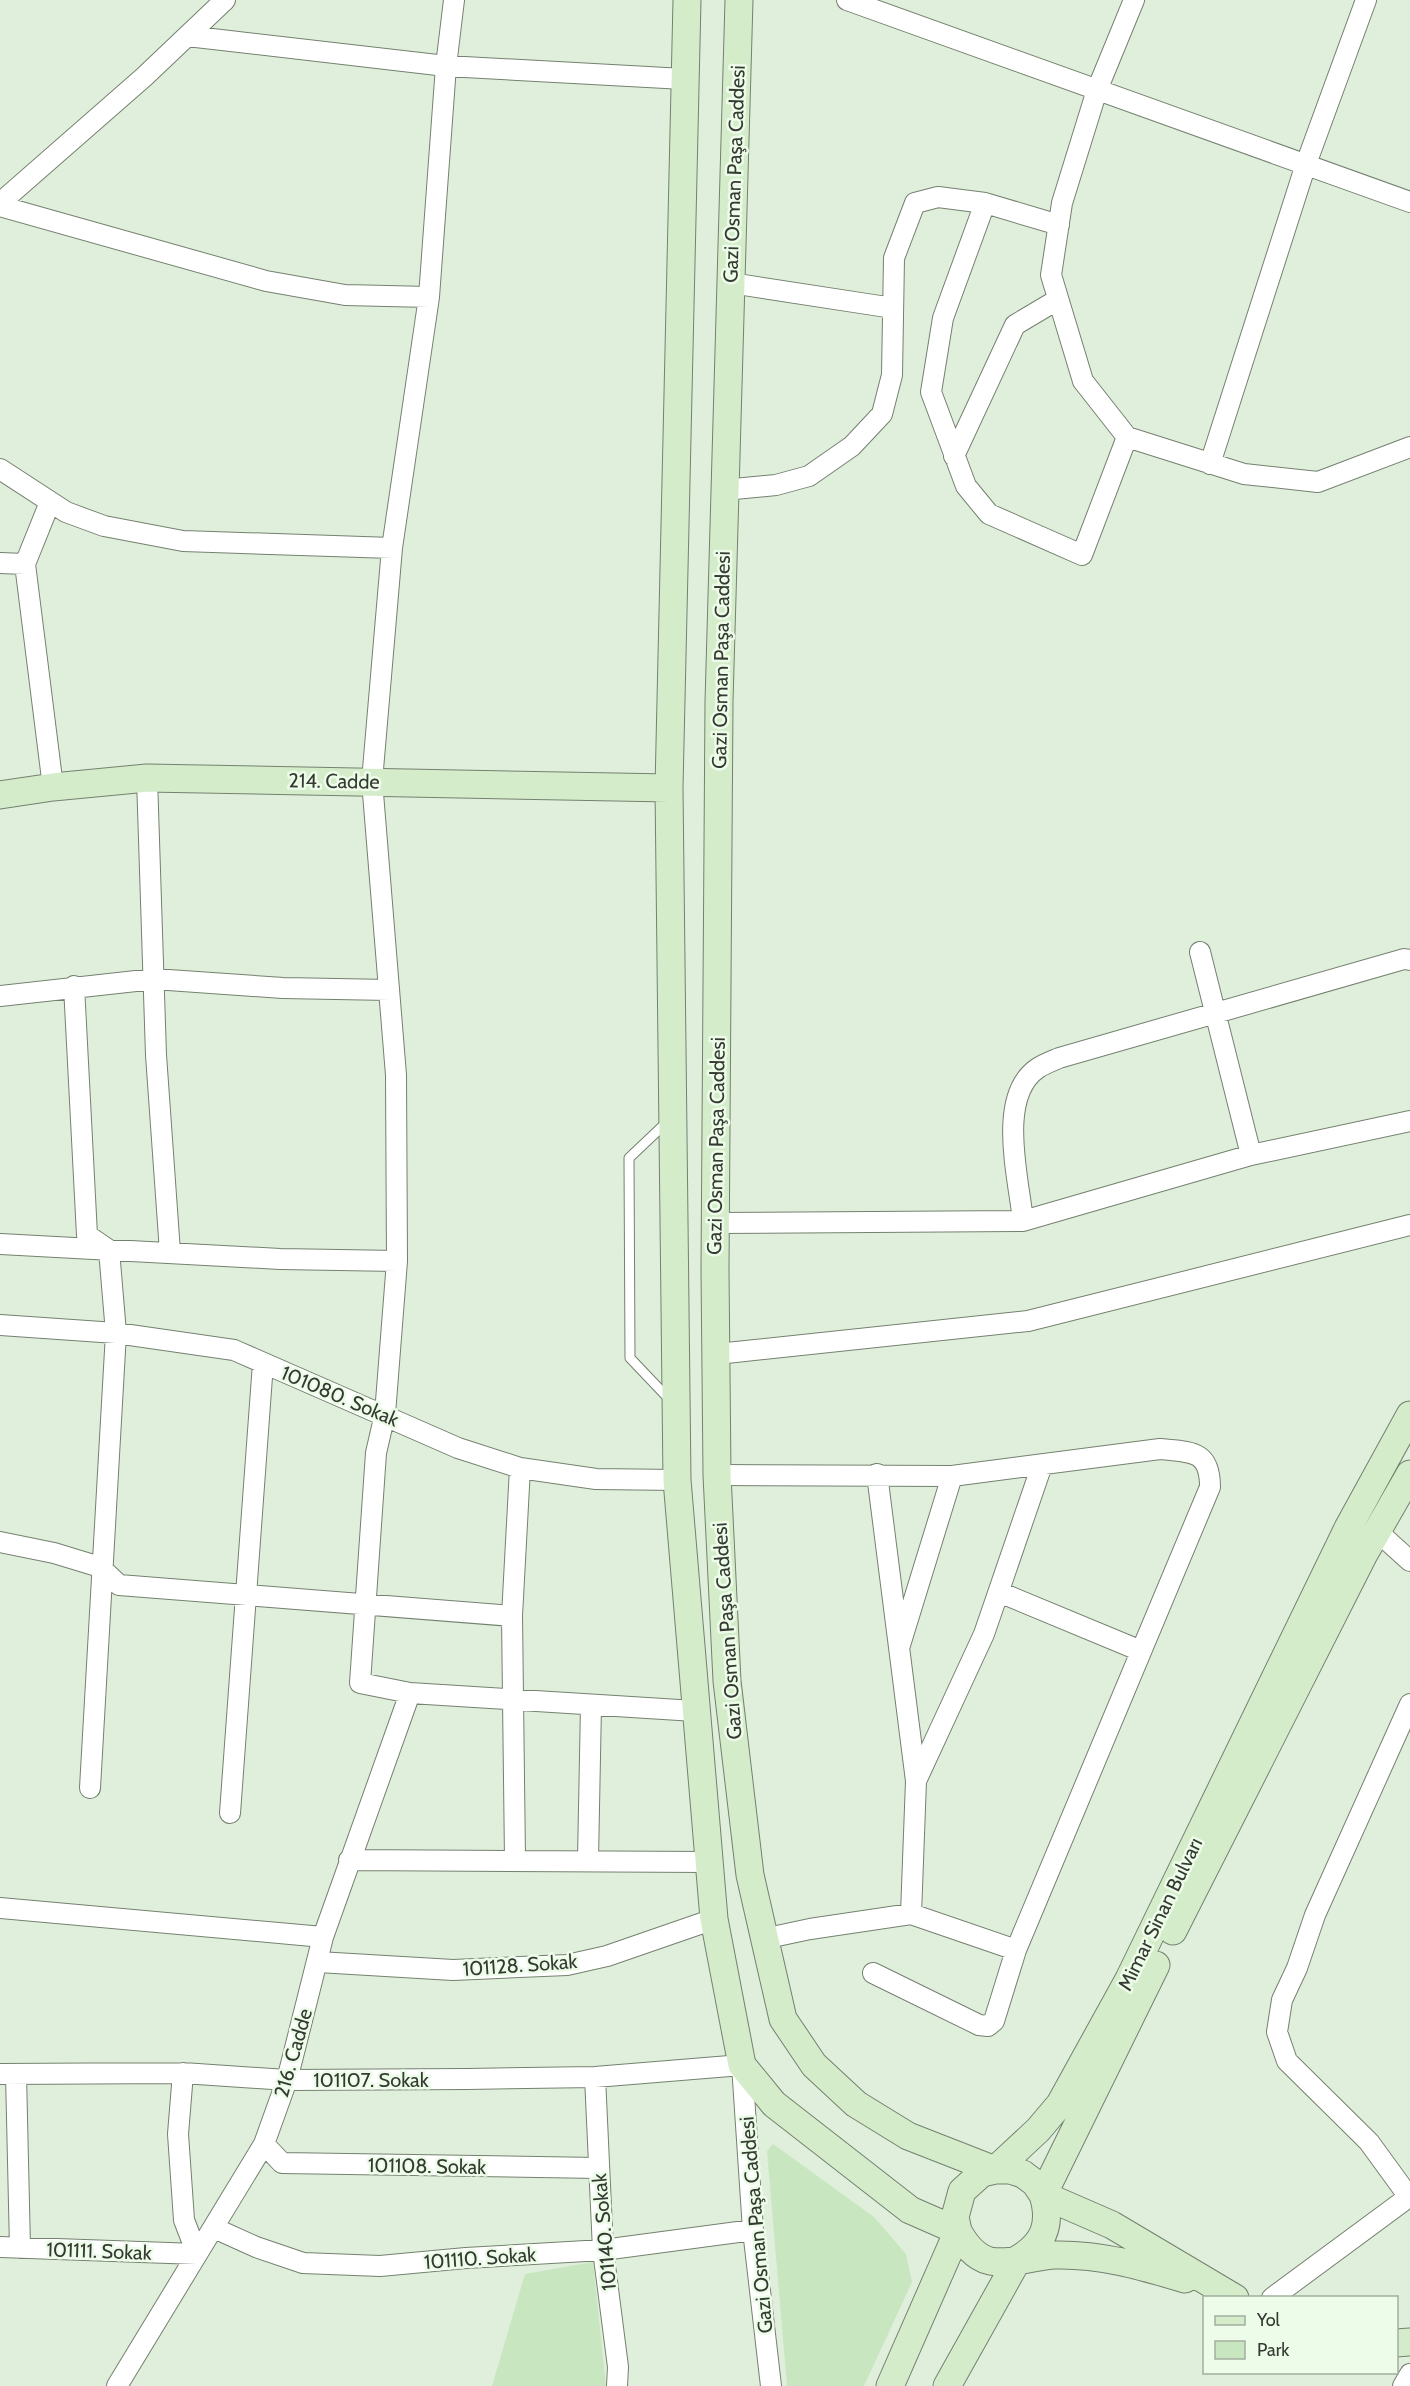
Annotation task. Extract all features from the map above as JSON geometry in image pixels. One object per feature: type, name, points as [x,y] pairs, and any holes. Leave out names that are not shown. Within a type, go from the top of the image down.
[{"type":"main road","name":"Gazi Osman Paşa Caddesi","points":[[687,0],[669,788],[677,1480],[714,1919],[742,2065],[774,2104],[910,2210],[958,2231]]},
{"type":"main road","name":"Gazi Osman Paşa Caddesi","points":[[739,0],[719,702],[717,1474],[727,1681],[750,1875],[783,2019],[814,2065],[856,2104],[908,2136],[995,2170]]},
{"type":"main road","name":"214. Cadde","points":[[0,795],[52,787],[147,778],[669,788]]},
{"type":"main road","name":"Mimar Sinan Bulvarı","points":[[890,2386],[958,2231],[955,2217],[962,2191],[982,2174],[995,2170],[1038,2130],[1060,2104],[1129,1979],[1348,1528],[1410,1415]]},
{"type":"main road","name":"Mimar Sinan Bulvarı","points":[[1043,2195],[1195,1886],[1364,1554],[1379,1533],[1410,1474]]},
{"type":"main road","points":[[948,2386],[1018,2259],[1031,2251],[1041,2240],[1047,2225],[1048,2210],[1043,2195],[1035,2183],[1023,2174],[1010,2170],[995,2170]]},
{"type":"main road","points":[[1043,2195],[1113,2225],[1225,2293]]},
{"type":"main road","points":[[958,2231],[965,2244],[975,2254],[989,2260],[1003,2262],[1053,2256],[1113,2259],[1225,2293]]},
{"type":"street","points":[[0,204],[225,0]]},
{"type":"street","points":[[454,0],[446,66],[429,297],[392,548],[372,781],[396,1075],[397,1261],[385,1414],[376,1454],[360,1683],[410,1693],[695,1711]]},
{"type":"street","points":[[847,0],[1410,202]]},
{"type":"street","points":[[1134,0],[1097,90],[1062,203],[1050,275],[1083,381],[1127,437],[1244,474],[1318,482],[1410,447]]},
{"type":"street","points":[[1210,464],[1306,164],[1366,0]]},
{"type":"street","points":[[187,36],[446,66],[684,79]]},
{"type":"street","points":[[724,490],[776,485],[809,476],[852,446],[882,414],[892,375],[894,258],[915,203],[938,197],[985,203],[1059,225]]},
{"type":"street","points":[[985,203],[943,318],[931,392],[966,486],[989,514],[1082,555],[1127,437]]},
{"type":"street","points":[[0,204],[266,281],[345,295],[429,297]]},
{"type":"street","points":[[731,284],[892,308]]},
{"type":"street","points":[[954,456],[1015,325],[1057,300]]},
{"type":"street","points":[[0,469],[66,512],[104,526],[183,541],[392,548]]},
{"type":"street","points":[[50,502],[25,564],[52,787]]},
{"type":"street","points":[[0,563],[25,564]]},
{"type":"street","points":[[147,778],[156,1056],[170,1252]]},
{"type":"street","points":[[1200,952],[1251,1155]]},
{"type":"street","points":[[1023,1221],[1012,1118],[1021,1088],[1036,1069],[1059,1058],[1404,959],[1410,960]]},
{"type":"street","points":[[0,996],[74,986],[154,980],[283,988],[389,990]]},
{"type":"street","points":[[74,986],[87,1235],[109,1250]]},
{"type":"street","points":[[717,1224],[1023,1221],[1251,1155],[1410,1121]]},
{"type":"street","points":[[717,1354],[1028,1321],[1410,1225]]},
{"type":"street","points":[[0,1244],[280,1259],[397,1261]]},
{"type":"street","points":[[90,1788],[100,1567],[116,1333],[109,1250]]},
{"type":"street","name":"101080. Sokak","points":[[0,1325],[116,1333],[234,1350],[325,1391],[385,1414],[458,1448],[520,1468],[596,1479],[677,1480]]},
{"type":"street","points":[[230,1813],[264,1363]]},
{"type":"street","points":[[717,1474],[952,1476],[1160,1449],[1188,1451],[1203,1458],[1210,1470],[1210,1488],[1016,1950],[994,2021],[988,2026],[980,2025],[873,1973]]},
{"type":"street","points":[[916,1781],[984,1635],[1042,1465]]},
{"type":"street","points":[[515,1860],[512,1616],[520,1468]]},
{"type":"street","points":[[877,1474],[916,1781],[911,1914]]},
{"type":"street","points":[[898,1652],[952,1476]]},
{"type":"street","points":[[1379,1533],[1410,1561]]},
{"type":"street","points":[[0,1542],[54,1553],[100,1567],[119,1585],[512,1616]]},
{"type":"street","points":[[999,1592],[1141,1651]]},
{"type":"street","name":"216. Cadde","points":[[117,2386],[264,2144],[287,2080],[323,1937],[410,1693]]},
{"type":"street","points":[[1275,2296],[1409,2196],[1369,2142],[1287,2061],[1277,2032],[1282,2000],[1297,1968],[1315,1915],[1410,1704]]},
{"type":"street","points":[[588,1860],[591,1705]]},
{"type":"street","points":[[349,1860],[708,1862]]},
{"type":"street","points":[[0,1908],[323,1937]]},
{"type":"street","points":[[763,1939],[810,1929],[911,1914],[1016,1950]]},
{"type":"street","name":"101128. Sokak","points":[[318,1962],[453,1970],[567,1965],[607,1956],[714,1919]]},
{"type":"street","name":"101107. Sokak","points":[[8,2074],[183,2073],[287,2080],[595,2077],[742,2065]]},
{"type":"street","name":"Gazi Osman Paşa Caddesi","points":[[742,2065],[753,2230],[771,2386]]},
{"type":"street","points":[[183,2073],[178,2134],[184,2220],[197,2254]]},
{"type":"street","points":[[8,2074],[20,2248]]},
{"type":"street","name":"101140. Sokak","points":[[595,2077],[603,2250],[618,2367],[617,2386]]},
{"type":"street","name":"101108. Sokak","points":[[264,2144],[282,2163],[598,2168]]},
{"type":"street","name":"101110. Sokak","points":[[214,2228],[256,2247],[303,2263],[380,2266],[466,2258],[603,2250],[753,2230]]},
{"type":"street","name":"101111. Sokak","points":[[0,2247],[197,2254]]},
{"type":"street","points":[[1403,2386],[1410,2374]]},
{"type":"lane","points":[[673,1117],[629,1158],[630,1358],[676,1406]]},
{"type":"green space","points":[[773,2144],[874,2217],[906,2254],[912,2282],[864,2386],[787,2386],[767,2151]]},
{"type":"green space","points":[[593,2262],[606,2386],[492,2386],[525,2274]]}]
